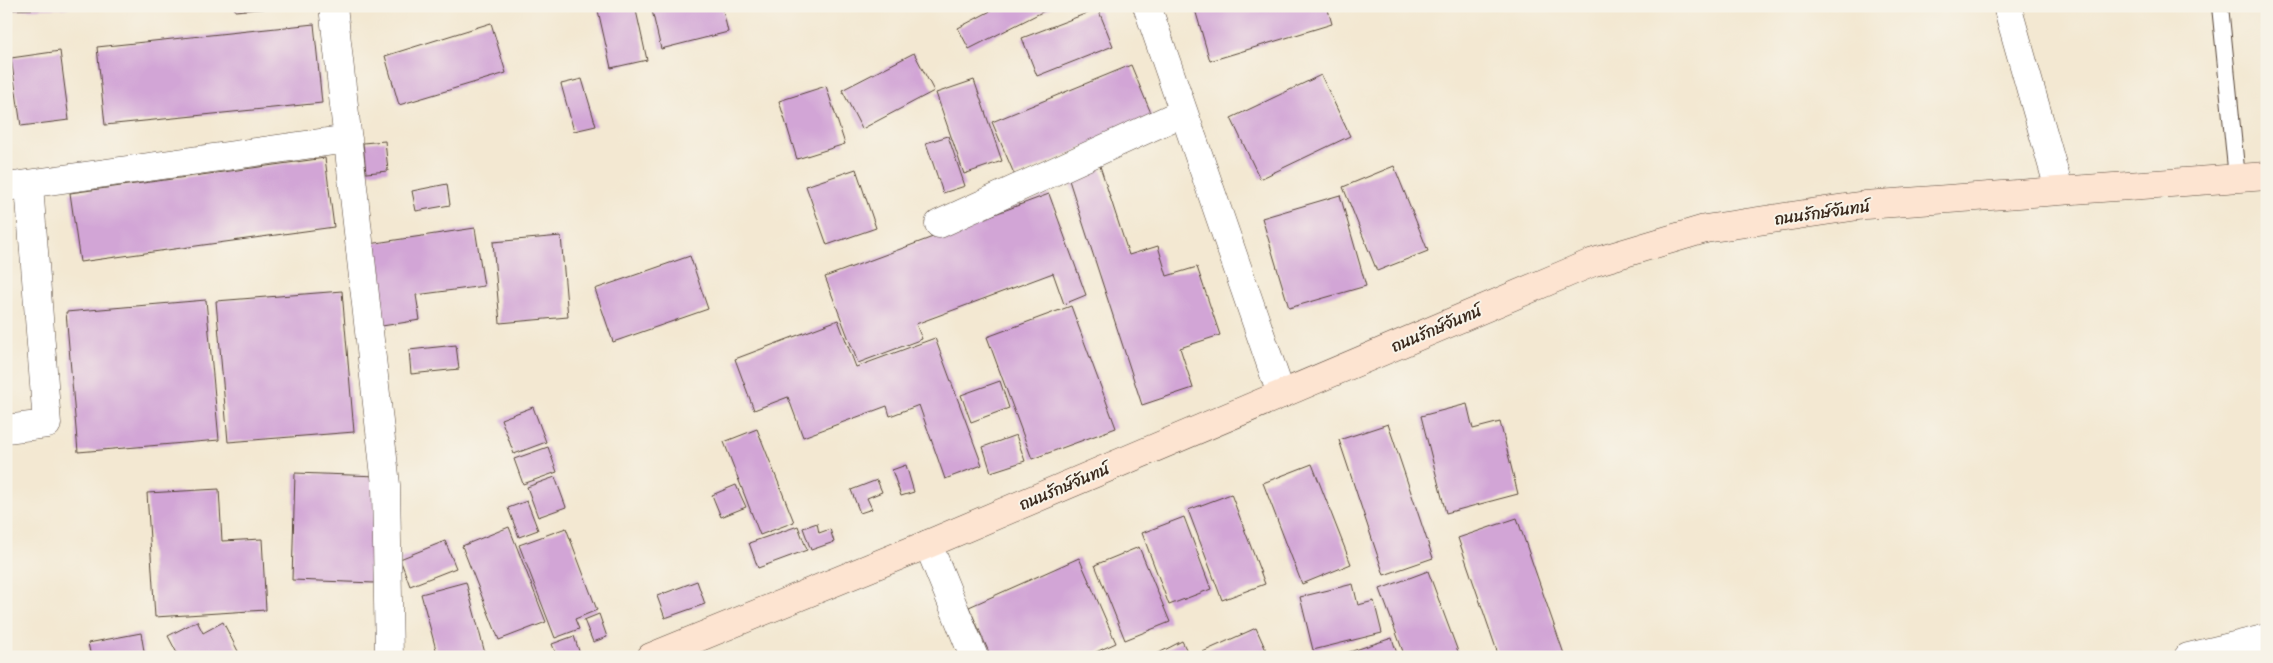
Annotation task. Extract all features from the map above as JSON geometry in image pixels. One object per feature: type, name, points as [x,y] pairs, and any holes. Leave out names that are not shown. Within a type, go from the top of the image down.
[{"type":"main road","name":"ถนนรักษ์จันทน์","points":[[651,657],[928,544],[1591,263],[1705,229],[1865,205],[2059,189],[2267,176]]},
{"type":"street","points":[[333,6],[386,485],[388,657]]},
{"type":"street","points":[[1147,6],[1182,113],[1281,394]]},
{"type":"street","points":[[2007,6],[2059,189]]},
{"type":"street","points":[[939,224],[1182,113]]},
{"type":"street","points":[[6,429],[47,424],[18,186],[348,139]]},
{"type":"street","points":[[928,544],[974,657]]},
{"type":"street","points":[[2188,657],[2267,638]]},
{"type":"lane","points":[[2220,6],[2238,178]]},
{"type":"building","points":[[6,6],[70,6],[70,8],[6,10]]},
{"type":"building","points":[[235,6],[271,6],[271,8],[235,11]]},
{"type":"building","points":[[597,6],[635,6],[647,60],[611,68]]},
{"type":"building","points":[[651,6],[722,6],[728,32],[661,49]]},
{"type":"building","points":[[1000,6],[1054,6],[969,49],[958,28]]},
{"type":"building","points":[[1194,6],[1327,6],[1332,24],[1210,61]]},
{"type":"building","points":[[1098,9],[1113,46],[1037,76],[1022,38]]},
{"type":"building","points":[[491,23],[506,73],[399,105],[385,56]]},
{"type":"building","points":[[314,24],[322,103],[105,125],[97,47]]},
{"type":"building","points":[[60,51],[69,120],[21,126],[11,58]]},
{"type":"building","points":[[914,53],[934,91],[862,129],[842,90]]},
{"type":"building","points":[[1131,65],[1153,118],[1015,176],[992,122]]},
{"type":"building","points":[[1321,75],[1350,136],[1260,179],[1231,118]]},
{"type":"building","points":[[582,79],[596,126],[574,131],[561,84]]},
{"type":"building","points":[[974,80],[1002,161],[964,174],[936,93]]},
{"type":"building","points":[[826,86],[845,144],[797,159],[779,101]]},
{"type":"building","points":[[948,136],[965,186],[943,193],[926,143]]},
{"type":"building","points":[[385,141],[388,171],[366,173],[363,143]]},
{"type":"building","points":[[325,158],[334,227],[80,262],[70,193]]},
{"type":"building","points":[[1099,163],[1129,255],[1158,246],[1167,276],[1197,267],[1220,335],[1180,348],[1193,388],[1142,405],[1067,174]]},
{"type":"building","points":[[1394,166],[1428,251],[1377,271],[1343,187]]},
{"type":"building","points":[[856,169],[876,228],[827,245],[806,186]]},
{"type":"building","points":[[447,184],[450,205],[416,211],[412,191]]},
{"type":"building","points":[[1049,194],[1086,295],[1064,304],[1053,273],[916,324],[922,339],[858,363],[825,277]]},
{"type":"building","points":[[1340,195],[1366,286],[1289,308],[1262,218]]},
{"type":"building","points":[[475,228],[484,286],[416,295],[420,320],[382,326],[369,244]]},
{"type":"building","points":[[561,236],[568,317],[500,323],[493,242]]},
{"type":"building","points":[[690,256],[708,309],[613,342],[595,289]]},
{"type":"building","points":[[342,291],[354,432],[228,442],[216,301]]},
{"type":"building","points":[[206,300],[219,440],[78,452],[66,312]]},
{"type":"building","points":[[1071,306],[1116,428],[1032,459],[987,337]]},
{"type":"building","points":[[838,320],[856,367],[935,338],[982,465],[945,479],[919,405],[890,416],[887,406],[803,437],[788,397],[754,410],[735,359]]},
{"type":"building","points":[[456,345],[459,369],[411,374],[409,350]]},
{"type":"building","points":[[1000,381],[1009,408],[971,422],[961,395]]},
{"type":"building","points":[[1467,404],[1473,429],[1500,422],[1518,494],[1446,513],[1421,416]]},
{"type":"building","points":[[533,407],[546,442],[514,454],[501,419]]},
{"type":"building","points":[[1388,424],[1433,558],[1384,575],[1339,440]]},
{"type":"building","points":[[757,429],[794,522],[760,535],[724,442]]},
{"type":"building","points":[[1016,435],[1025,461],[991,472],[983,447]]},
{"type":"building","points":[[548,447],[557,472],[523,484],[514,459]]},
{"type":"building","points":[[1312,464],[1351,564],[1302,584],[1263,483]]},
{"type":"building","points":[[906,465],[914,492],[901,496],[892,470]]},
{"type":"building","points":[[295,473],[378,476],[375,583],[292,580]]},
{"type":"building","points":[[555,477],[566,507],[538,517],[527,487]]},
{"type":"building","points":[[877,480],[882,492],[867,498],[872,509],[860,513],[851,490]]},
{"type":"building","points":[[736,485],[746,507],[721,517],[712,495]]},
{"type":"building","points":[[219,489],[222,541],[262,539],[266,610],[155,617],[147,493]]},
{"type":"building","points":[[1231,494],[1265,584],[1222,600],[1188,510]]},
{"type":"building","points":[[527,501],[538,530],[519,537],[508,508]]},
{"type":"building","points":[[1184,517],[1211,589],[1169,605],[1142,533]]},
{"type":"building","points":[[1517,518],[1565,657],[1499,657],[1458,538]]},
{"type":"building","points":[[817,523],[819,533],[830,529],[834,542],[811,550],[803,528]]},
{"type":"building","points":[[798,526],[807,550],[758,568],[749,543]]},
{"type":"building","points":[[509,527],[546,622],[499,640],[462,546]]},
{"type":"building","points":[[566,528],[597,610],[575,619],[579,629],[555,638],[519,545]]},
{"type":"building","points":[[445,541],[456,568],[410,586],[400,559]]},
{"type":"building","points":[[1139,547],[1170,622],[1125,640],[1095,565]]},
{"type":"building","points":[[1079,558],[1116,643],[1085,657],[991,657],[969,607]]},
{"type":"building","points":[[1428,571],[1460,657],[1405,657],[1380,589]]},
{"type":"building","points":[[697,581],[705,604],[665,618],[657,596]]},
{"type":"building","points":[[466,582],[486,657],[438,657],[421,594]]},
{"type":"building","points":[[1353,584],[1358,605],[1374,601],[1382,633],[1313,650],[1300,597]]},
{"type":"building","points":[[599,614],[607,637],[593,642],[584,620]]},
{"type":"building","points":[[197,621],[203,633],[223,622],[241,657],[179,657],[168,636]]},
{"type":"building","points":[[1256,628],[1269,657],[1197,657],[1196,655]]},
{"type":"building","points":[[141,633],[145,657],[91,657],[88,643]]},
{"type":"building","points":[[574,636],[580,654],[557,657],[552,644]]},
{"type":"building","points":[[1392,638],[1398,657],[1337,657],[1337,656]]},
{"type":"building","points":[[1182,641],[1190,657],[1151,657]]}]
